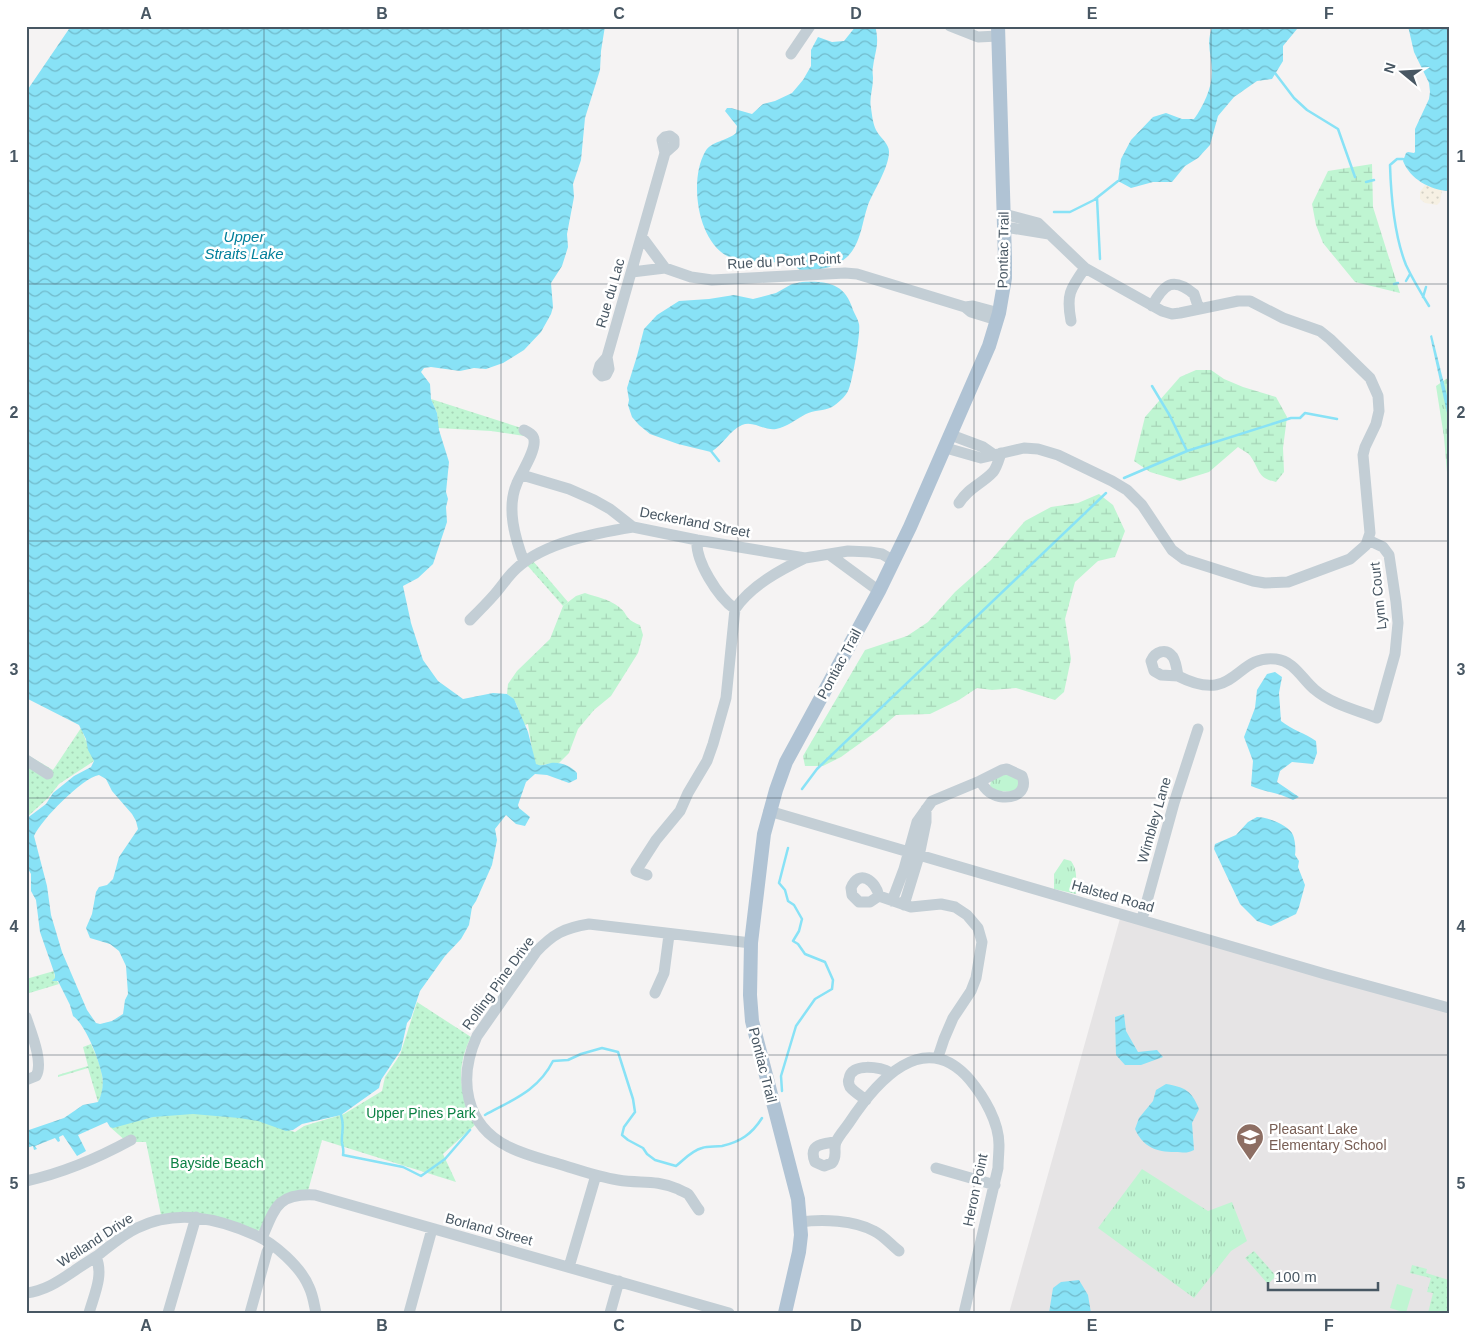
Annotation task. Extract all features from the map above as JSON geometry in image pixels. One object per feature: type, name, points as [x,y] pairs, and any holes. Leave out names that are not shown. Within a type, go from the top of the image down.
[{"type":"main road","name":"Pontiac Trail","points":[[785,1313],[799,1252],[800,1222],[798,1200],[752,1021],[750,995],[751,943],[764,834],[769,811],[786,762],[894,561],[946,448],[989,346],[998,317],[1005,278],[998,31]]},
{"type":"street","points":[[790,54],[810,26]]},
{"type":"street","points":[[950,26],[978,37],[998,31]]},
{"type":"street","name":"Rue du Lac","points":[[607,357],[666,153]]},
{"type":"street","points":[[946,448],[981,458],[1024,448],[1038,449],[1058,455],[1127,490],[1142,505],[1172,550],[1184,559],[1253,581],[1266,583],[1288,582],[1350,559],[1361,550],[1368,540],[1370,533],[1363,455],[1376,424],[1379,411],[1378,396],[1370,378],[1330,339],[1320,331],[1283,318],[1250,301],[1238,301],[1172,314],[1162,311],[1085,268],[1038,223],[1004,220]]},
{"type":"street","points":[[642,237],[666,268]]},
{"type":"street","name":"Rue du Pont Point","points":[[632,272],[666,268],[691,277],[712,280],[857,274],[965,307],[973,306],[998,317]]},
{"type":"street","points":[[1071,320],[1068,297],[1075,282],[1085,268]]},
{"type":"street","points":[[1152,306],[1163,288],[1170,284],[1180,285],[1194,294],[1199,309]]},
{"type":"street","points":[[524,430],[531,434],[534,438],[534,443],[514,492],[512,510],[516,540],[524,562]]},
{"type":"street","points":[[951,435],[997,453]]},
{"type":"street","points":[[959,503],[970,489],[992,473],[999,462],[997,453]]},
{"type":"street","name":"Deckerland Street","points":[[522,475],[569,489],[594,500],[610,509],[633,527],[805,558],[848,551],[882,554],[894,561]]},
{"type":"street","points":[[470,620],[515,569],[524,562],[561,544],[588,534],[633,527]]},
{"type":"street","points":[[697,540],[698,554],[706,573],[721,596],[735,609]]},
{"type":"street","name":"Lynn Court","points":[[1178,676],[1205,687],[1218,686],[1259,660],[1276,659],[1290,663],[1313,688],[1326,698],[1377,718],[1395,654],[1398,623],[1389,555],[1382,547],[1368,540]]},
{"type":"street","points":[[830,555],[879,591]]},
{"type":"street","points":[[646,875],[636,871],[656,840],[680,811],[713,744],[726,698],[735,609],[763,582],[780,570],[805,558]]},
{"type":"street","name":"Wimbley Lane","points":[[1142,919],[1174,803],[1198,729]]},
{"type":"street","points":[[26,760],[48,774]]},
{"type":"street","points":[[892,901],[918,822],[926,809],[932,801],[980,781]]},
{"type":"street","points":[[904,905],[919,856],[926,822],[926,809]]},
{"type":"street","name":"Halsted Road","points":[[769,811],[1325,974],[1449,1008]]},
{"type":"street","points":[[835,1142],[866,1100],[891,1073],[915,1059],[938,1058],[953,1018],[971,991],[980,957],[982,942],[978,928],[967,915],[955,907],[941,904],[917,907],[904,905],[880,896]]},
{"type":"street","name":"Rolling Pine Drive","points":[[699,1210],[687,1193],[669,1185],[653,1181],[618,1180],[596,1176],[508,1146],[483,1127],[475,1116],[468,1097],[466,1079],[471,1050],[477,1036],[536,952],[560,932],[589,924],[669,935],[751,943]]},
{"type":"street","points":[[655,994],[664,974],[669,935]]},
{"type":"street","points":[[26,1017],[38,1055],[39,1067],[36,1076],[26,1080]]},
{"type":"street","name":"Heron Point","points":[[938,1058],[949,1062],[969,1079],[982,1096],[994,1120],[999,1144],[995,1185],[964,1313]]},
{"type":"street","points":[[866,1100],[850,1086],[848,1082],[851,1073],[854,1070],[863,1068],[874,1068],[891,1073]]},
{"type":"street","points":[[26,1181],[44,1177],[87,1161],[131,1140]]},
{"type":"street","points":[[936,1168],[995,1185]]},
{"type":"street","points":[[570,1267],[596,1176]]},
{"type":"street","name":"Borland Street","points":[[250,1313],[267,1252],[267,1242],[274,1210],[288,1197],[303,1194],[328,1197],[432,1229],[729,1313]]},
{"type":"street","points":[[168,1313],[196,1217]]},
{"type":"street","name":"Welland Drive","points":[[26,1293],[44,1289],[96,1257],[116,1240],[138,1228],[158,1220],[196,1217],[237,1227],[267,1242],[299,1269],[309,1286],[316,1313]]},
{"type":"street","points":[[800,1222],[825,1220],[852,1224],[874,1231],[899,1251]]},
{"type":"street","points":[[409,1313],[432,1229]]},
{"type":"street","points":[[88,1313],[99,1276],[99,1265],[96,1257]]},
{"type":"street","points":[[610,1313],[619,1281]]},
{"type":"shaded area","name":"Pleasant Lake Elementary School","points":[[1121,915],[1449,1009],[1449,1313],[1009,1313]]},
{"type":"green space","points":[[1372,164],[1373,207],[1400,293],[1355,282],[1323,243],[1316,225],[1312,204],[1328,171]]},
{"type":"green space","points":[[1196,370],[1211,370],[1224,379],[1243,387],[1276,397],[1287,417],[1283,448],[1284,472],[1276,482],[1262,476],[1250,456],[1238,447],[1209,472],[1180,481],[1150,472],[1134,461],[1145,417],[1180,377]]},
{"type":"green space","points":[[1449,377],[1449,496],[1444,437],[1436,386]]},
{"type":"green space","points":[[431,399],[534,432],[531,437],[491,431],[438,428],[437,413]]},
{"type":"green space","points":[[1099,494],[1113,505],[1125,531],[1115,557],[1098,561],[1075,582],[1065,619],[1071,659],[1064,692],[1055,700],[1016,688],[992,690],[977,688],[959,700],[930,714],[896,715],[841,757],[823,766],[805,766],[803,756],[865,650],[907,636],[928,622],[955,592],[991,560],[1025,521],[1051,507],[1078,503]]},
{"type":"green space","points":[[533,561],[568,602],[563,606],[527,565]]},
{"type":"green space","points":[[585,593],[615,604],[629,619],[640,625],[643,635],[638,653],[611,696],[594,710],[578,729],[569,753],[559,763],[538,766],[534,762],[528,724],[525,725],[514,700],[507,694],[508,684],[517,671],[550,639],[563,606],[576,596]]},
{"type":"green space","points":[[81,728],[94,761],[59,784],[48,798],[26,818],[26,754],[53,770]]},
{"type":"green space","points":[[1006,774],[1017,777],[1020,783],[1015,792],[995,791],[990,786],[991,780]]},
{"type":"green space","points":[[1064,859],[1071,861],[1075,869],[1076,894],[1054,889],[1054,874]]},
{"type":"green space","points":[[54,971],[55,978],[59,984],[26,994],[26,979]]},
{"type":"green space","points":[[417,1002],[471,1037],[463,1060],[461,1082],[466,1103],[475,1125],[443,1154],[456,1182],[322,1140],[308,1191],[301,1191],[260,1230],[161,1215],[146,1142],[127,1142],[110,1127],[161,1115],[216,1108],[295,1132],[304,1126],[344,1114],[382,1091],[385,1077],[400,1055]]},
{"type":"green space","points":[[91,1044],[100,1066],[103,1080],[103,1088],[98,1102],[88,1068],[58,1077],[58,1075],[88,1066],[83,1047]]},
{"type":"green space","points":[[1142,1169],[1208,1211],[1232,1202],[1247,1241],[1231,1251],[1194,1298],[1098,1228]]},
{"type":"green space","points":[[1254,1251],[1276,1276],[1268,1284],[1245,1258]]},
{"type":"green space","points":[[1412,1265],[1427,1269],[1426,1273],[1449,1280],[1449,1313],[1428,1313],[1433,1293],[1427,1292],[1431,1278],[1410,1273]]},
{"type":"green space","points":[[1397,1284],[1413,1289],[1406,1313],[1390,1308]]},
{"type":"sand","points":[[1425,185],[1442,190],[1440,202],[1437,205],[1425,203],[1420,199],[1420,192]]},
{"type":"water","name":"Upper Straits Lake","points":[[71,26],[605,26],[600,70],[585,118],[581,160],[573,184],[574,197],[567,234],[568,247],[562,266],[551,283],[553,307],[551,314],[541,332],[524,350],[503,363],[486,369],[474,368],[460,371],[431,367],[424,368],[421,372],[430,384],[431,399],[437,413],[439,430],[449,462],[446,492],[448,499],[446,507],[447,522],[433,564],[418,578],[403,586],[411,623],[423,660],[438,681],[463,699],[493,693],[507,694],[514,699],[528,732],[536,764],[558,763],[566,765],[577,773],[577,779],[569,783],[547,775],[535,774],[526,782],[518,805],[530,817],[525,826],[516,824],[506,815],[495,829],[497,840],[492,865],[472,907],[469,925],[461,939],[445,956],[420,991],[411,1018],[407,1023],[401,1050],[381,1080],[379,1088],[341,1115],[302,1124],[293,1130],[286,1131],[258,1121],[193,1114],[153,1117],[113,1128],[107,1122],[78,1135],[86,1151],[77,1156],[63,1135],[59,1137],[60,1141],[58,1142],[55,1138],[35,1146],[37,1149],[34,1150],[33,1146],[26,1148],[26,1131],[64,1118],[83,1105],[98,1102],[102,1093],[103,1082],[98,1061],[83,1027],[73,1016],[70,1005],[58,981],[52,981],[55,975],[40,932],[36,900],[31,891],[31,874],[26,865],[26,819],[46,804],[53,793],[74,776],[91,767],[94,761],[79,725],[26,698],[26,92]],"holes":[[[99,775],[106,779],[112,791],[132,814],[138,829],[119,857],[113,879],[107,885],[99,887],[96,892],[92,914],[86,928],[90,938],[110,944],[119,951],[126,966],[128,994],[123,1014],[112,1021],[100,1024],[96,1023],[87,1010],[62,952],[51,915],[47,886],[34,836],[53,810],[73,791]]]},
{"type":"water","points":[[856,26],[875,26],[877,42],[871,104],[875,128],[886,144],[889,153],[852,252],[838,264],[813,270],[801,270],[790,263],[749,261],[729,257],[718,249],[703,225],[697,194],[700,164],[705,152],[715,143],[736,133],[737,126],[725,111],[727,108],[731,108],[752,114],[763,104],[792,93],[803,80],[811,66],[811,50],[818,37],[832,42],[844,41]]},
{"type":"water","points":[[1213,26],[1295,26],[1297,29],[1283,46],[1283,61],[1272,79],[1257,81],[1234,97],[1218,116],[1210,145],[1198,158],[1185,166],[1172,182],[1153,182],[1131,188],[1118,181],[1121,159],[1131,140],[1153,117],[1166,113],[1182,119],[1194,119],[1204,103],[1212,78],[1209,38]]},
{"type":"water","points":[[1408,26],[1449,26],[1449,191],[1428,186],[1410,173],[1403,161],[1406,153],[1415,152],[1415,129],[1429,99],[1430,92],[1429,83],[1414,52]]},
{"type":"water","points":[[802,282],[827,283],[840,289],[850,301],[859,322],[850,387],[837,404],[806,414],[788,425],[776,429],[767,429],[750,424],[742,425],[711,452],[678,444],[650,434],[632,417],[628,405],[627,388],[644,329],[657,315],[679,301],[734,295],[753,299],[776,293],[792,284]]},
{"type":"water","points":[[1432,335],[1449,404],[1449,422],[1430,336]]},
{"type":"water","points":[[1275,672],[1282,677],[1279,693],[1281,721],[1316,741],[1317,753],[1313,764],[1292,762],[1280,771],[1277,782],[1299,797],[1293,800],[1251,786],[1253,761],[1244,737],[1255,708],[1257,690],[1267,674]]},
{"type":"water","points":[[1257,817],[1277,822],[1291,831],[1295,842],[1295,855],[1299,861],[1298,867],[1305,885],[1296,914],[1271,926],[1257,921],[1240,904],[1214,849],[1215,844],[1236,835],[1248,822]]},
{"type":"water","points":[[1124,1014],[1126,1031],[1138,1052],[1157,1050],[1163,1057],[1141,1065],[1125,1065],[1116,1055],[1115,1017]]},
{"type":"water","points":[[1166,1084],[1183,1088],[1187,1091],[1194,1098],[1199,1109],[1192,1123],[1194,1150],[1184,1153],[1156,1149],[1146,1144],[1135,1129],[1139,1118],[1153,1101],[1156,1090]]},
{"type":"water","points":[[1079,1280],[1088,1295],[1091,1313],[1049,1313],[1053,1288],[1061,1282]]},
{"type":"waterway","points":[[1275,73],[1294,98],[1307,110],[1338,129],[1355,177]]},
{"type":"waterway","points":[[1403,159],[1397,159],[1390,165],[1392,203],[1396,229],[1406,265],[1429,306]]},
{"type":"waterway","points":[[1366,182],[1374,180]]},
{"type":"waterway","points":[[1054,212],[1070,212],[1094,200],[1118,181]]},
{"type":"waterway","points":[[1097,198],[1100,259]]},
{"type":"waterway","points":[[1406,281],[1410,274]]},
{"type":"waterway","points":[[1394,284],[1398,283]]},
{"type":"waterway","points":[[1423,297],[1426,287]]},
{"type":"waterway","points":[[1152,386],[1170,416],[1187,451]]},
{"type":"waterway","points":[[1124,478],[1187,451],[1291,418],[1300,418],[1305,413],[1337,419]]},
{"type":"waterway","points":[[711,451],[719,461]]},
{"type":"waterway","points":[[802,789],[817,769],[1106,493]]},
{"type":"waterway","points":[[782,1091],[781,1076],[796,1026],[815,999],[832,989],[833,980],[825,962],[805,954],[798,944],[793,941],[799,931],[802,919],[794,905],[788,901],[785,890],[779,883],[788,848]]},
{"type":"waterway","points":[[485,1115],[524,1094],[540,1080],[553,1061],[568,1060],[602,1048],[618,1052],[633,1099],[635,1112],[624,1127],[622,1135],[643,1148],[655,1160],[676,1166],[698,1149],[722,1146],[740,1140],[750,1133],[762,1118]]},
{"type":"waterway","points":[[341,1115],[343,1123],[343,1155],[403,1167],[421,1176],[445,1159],[470,1130]]},
{"type":"place","name":"Pleasant Lake Elementary School","points":[[1250,1161]]},
{"type":"park label","name":"Upper Pines Park","points":[[421,1113]]},
{"type":"park label","name":"Bayside Beach","points":[[217,1163]]}]
